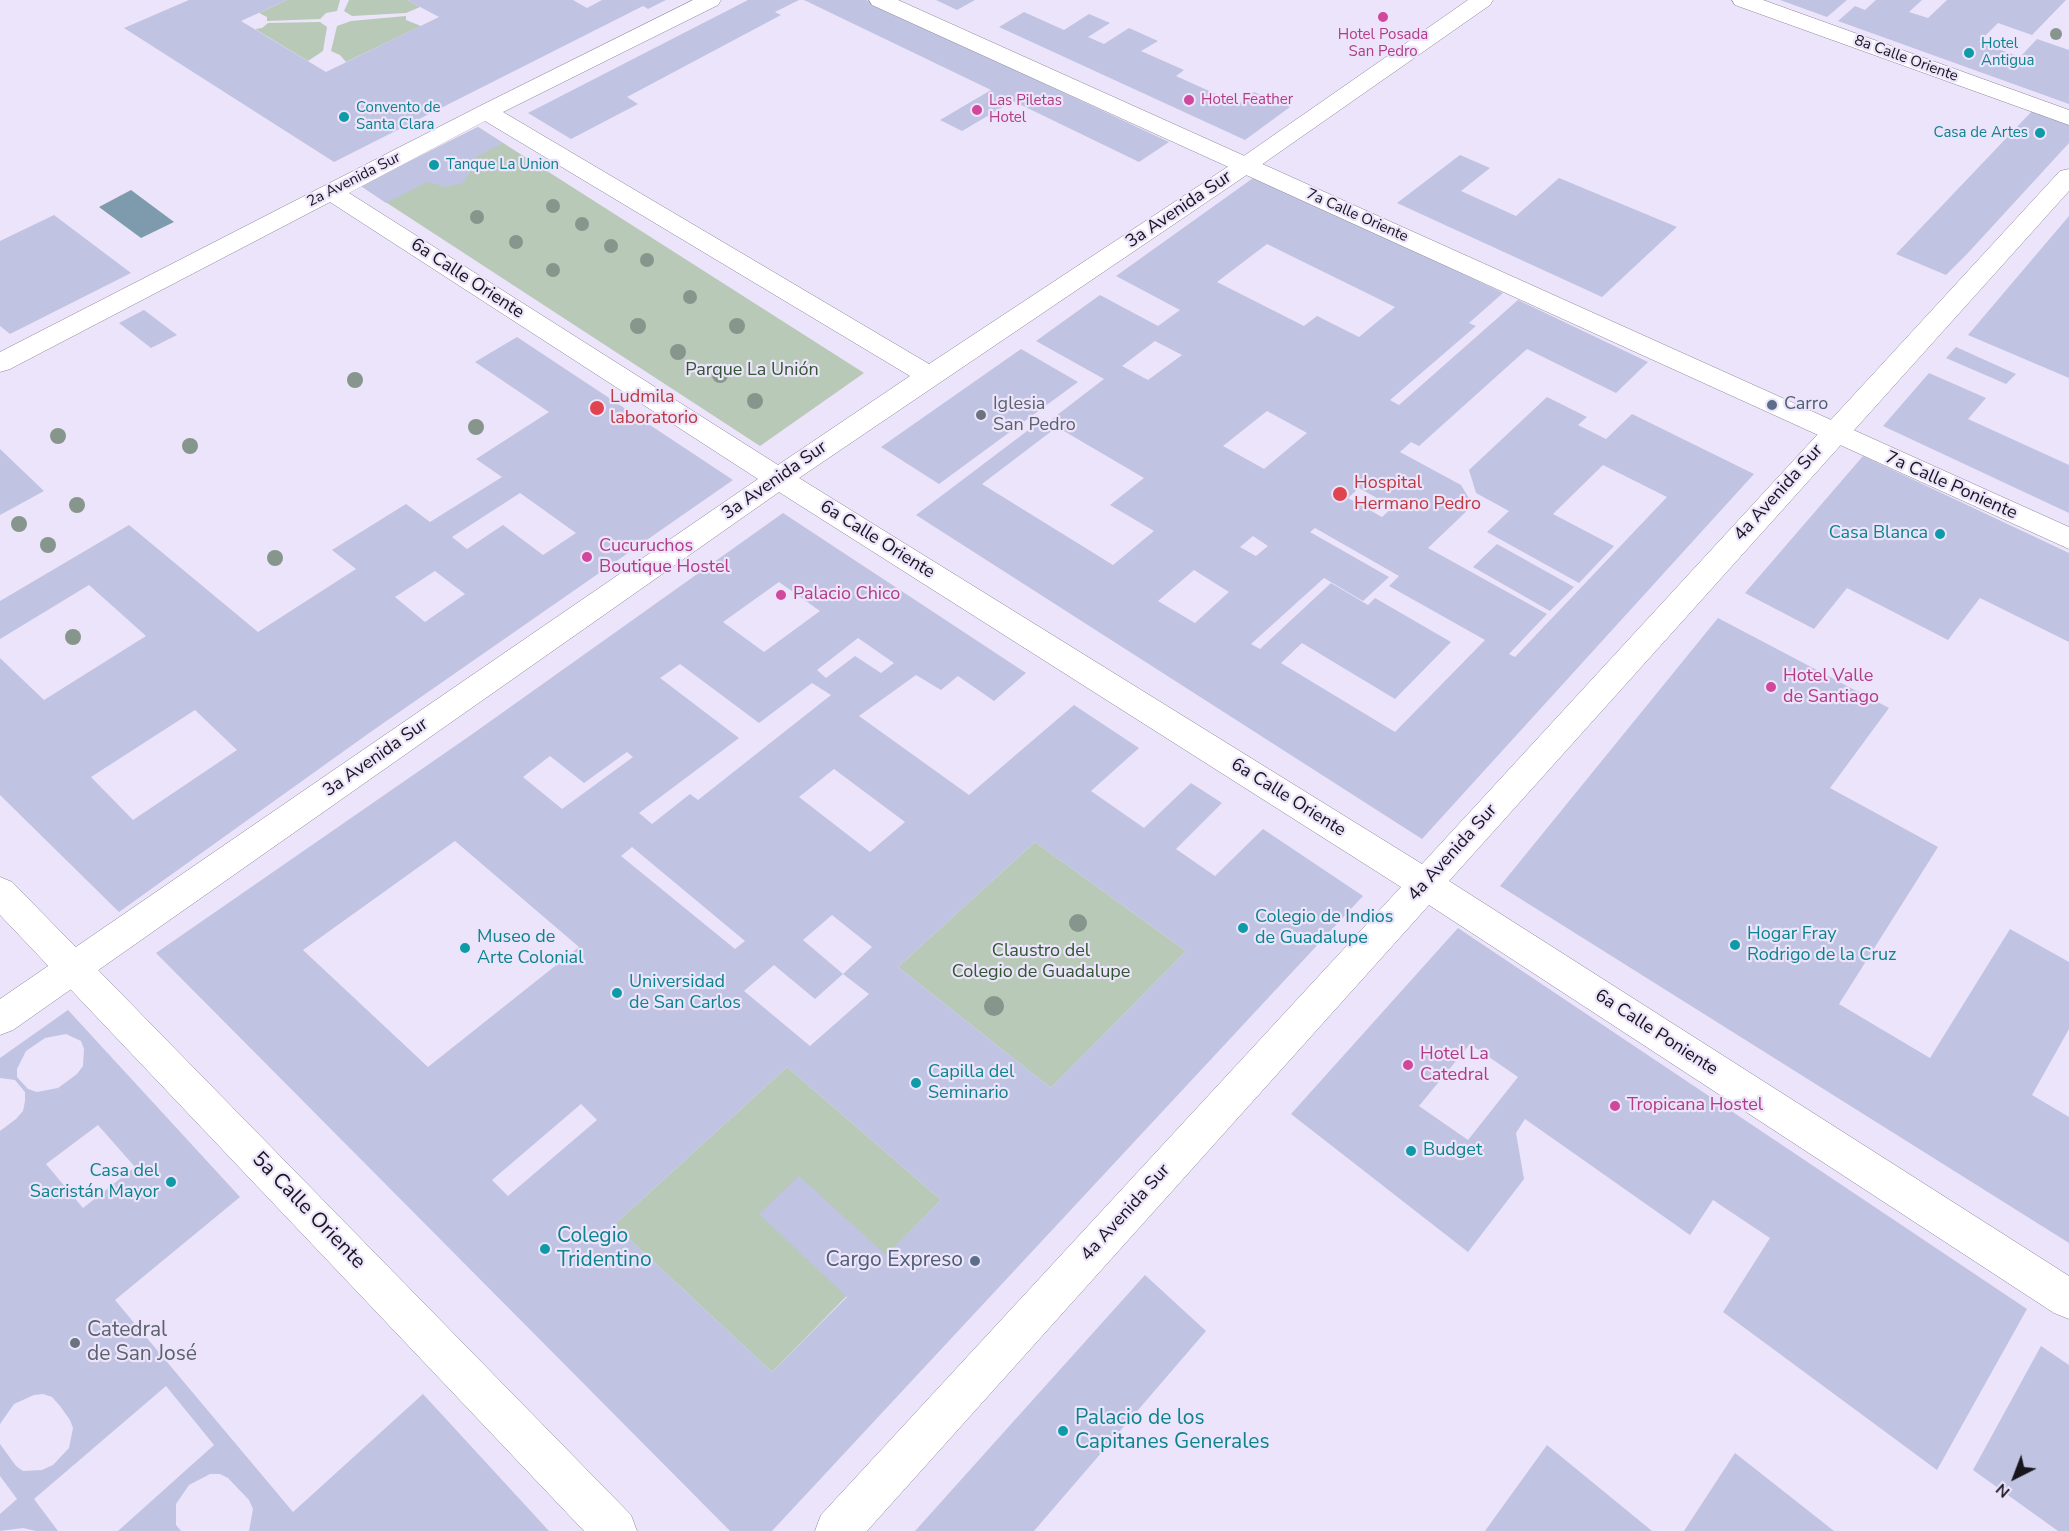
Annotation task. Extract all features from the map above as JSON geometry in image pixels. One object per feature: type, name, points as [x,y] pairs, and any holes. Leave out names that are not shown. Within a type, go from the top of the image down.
[{"type":"street","name":"2a Avenida Sur","points":[[0,363],[486,112],[710,0]]},
{"type":"street","name":"7a Calle Oriente","points":[[880,0],[1834,432]]},
{"type":"street","name":"3a Avenida Sur","points":[[0,1019],[778,478],[928,375],[1246,165],[1482,0]]},
{"type":"street","name":"8a Calle Oriente","points":[[1743,0],[2069,118]]},
{"type":"street","points":[[486,112],[928,375]]},
{"type":"street","name":"4a Avenida Sur","points":[[837,1531],[2069,176]]},
{"type":"street","name":"6a Calle Oriente","points":[[331,192],[778,478],[1425,884]]},
{"type":"street","name":"7a Calle Poniente","points":[[1834,432],[2069,539]]},
{"type":"street","name":"6a Calle Poniente","points":[[1425,884],[2069,1299]]},
{"type":"street","name":"5a Calle Oriente","points":[[0,892],[615,1531]]},
{"type":"green space","points":[[287,0],[340,0],[337,11],[326,13],[320,19],[267,21],[267,17],[259,13]]},
{"type":"green space","points":[[349,0],[407,0],[420,7],[406,13],[352,16],[344,11]]},
{"type":"green space","points":[[406,16],[406,20],[421,26],[346,62],[340,55],[331,51],[337,26],[351,21]]},
{"type":"green space","points":[[320,22],[327,27],[323,51],[308,61],[255,29],[262,28],[268,23]]},
{"type":"green space","name":"Parque La Unión","points":[[478,127],[864,373],[760,446],[361,186]]},
{"type":"green space","name":"Claustro del Colegio de Guadalupe","points":[[1035,842],[1186,951],[1051,1088],[898,967]]},
{"type":"green space","points":[[787,1067],[941,1200],[772,1372],[614,1225]]},
{"type":"water","points":[[131,190],[174,222],[141,238],[99,207]]},
{"type":"building","name":"Convento de Santa Clara","points":[[189,0],[287,0],[241,21],[326,72],[439,17],[407,0],[573,0],[587,8],[602,0],[666,0],[648,9],[643,6],[334,162],[124,28]]},
{"type":"building","points":[[748,0],[799,0],[775,12],[781,15],[627,97],[638,104],[571,139],[528,113]]},
{"type":"building","points":[[804,0],[866,0],[1169,142],[1139,162],[1013,101],[962,131],[940,120],[991,90]]},
{"type":"building","points":[[936,0],[975,0],[957,10]]},
{"type":"building","points":[[1780,0],[1847,0],[1827,17]]},
{"type":"building","name":"Hotel Antigua","points":[[1876,0],[1922,0],[1909,12],[1928,18],[1947,0],[2066,0],[2032,35],[1998,23],[1979,42],[2020,57],[2037,39],[2069,50],[2069,104],[1838,21],[1855,6],[1865,10]]},
{"type":"building","points":[[1024,12],[1064,30],[1089,14],[1110,23],[1088,37],[1104,44],[1129,28],[1158,41],[1141,51],[1184,70],[1176,76],[1238,104],[1254,92],[1290,107],[1245,140],[999,27]]},
{"type":"building","points":[[2034,109],[2069,122],[2069,143],[1967,254],[1946,275],[1896,254]]},
{"type":"building","name":"Tanque La Union","points":[[478,127],[503,143],[463,164],[468,167],[470,173],[463,183],[446,187],[427,182],[386,203],[361,186]]},
{"type":"building","points":[[1460,155],[1490,168],[1461,191],[1516,216],[1559,178],[1677,227],[1602,297],[1397,203]]},
{"type":"building","name":"Hospital Hermano Pedro","points":[[1256,176],[1503,293],[1469,323],[1476,326],[1390,400],[1399,405],[1518,300],[1648,362],[1616,393],[1527,349],[1419,446],[1411,442],[1400,452],[1461,485],[1473,505],[1428,548],[1547,614],[1509,654],[1515,657],[1667,497],[1603,465],[1553,514],[1614,546],[1579,583],[1487,532],[1509,511],[1476,493],[1469,470],[1547,397],[1587,417],[1578,425],[1606,439],[1632,414],[1754,474],[1422,839],[916,515],[1043,419],[1048,422],[1104,379],[1036,341],[1100,295],[1158,326],[1180,310],[1116,276]],"holes":[[[1267,244],[1395,307],[1359,337],[1317,316],[1304,326],[1217,282]],[[1155,341],[1182,355],[1148,380],[1122,366]],[[1267,411],[1307,433],[1264,469],[1223,446]],[[1057,427],[1144,478],[1110,505],[1154,531],[1113,565],[982,484]],[[1359,488],[1393,507],[1382,517],[1348,498]],[[1315,528],[1399,576],[1389,586],[1485,640],[1395,732],[1281,663],[1302,643],[1395,699],[1451,642],[1375,598],[1368,605],[1331,583],[1260,649],[1251,644],[1324,578],[1363,601],[1389,577],[1310,532]],[[1253,536],[1268,546],[1256,556],[1240,547]],[[1194,570],[1229,592],[1195,623],[1158,601]]]},
{"type":"building","points":[[54,215],[131,273],[10,334],[0,326],[0,241]]},
{"type":"building","points":[[2069,216],[2069,378],[1968,335]]},
{"type":"building","points":[[144,310],[177,335],[151,348],[119,323]]},
{"type":"building","points":[[517,337],[733,480],[372,731],[119,912],[0,795],[0,658],[44,700],[146,636],[89,585],[0,639],[0,601],[129,525],[258,632],[356,569],[332,550],[406,504],[430,522],[502,477],[476,459],[549,412],[475,362]],"holes":[[[520,493],[576,533],[543,555],[503,525],[467,549],[452,537]],[[435,571],[465,594],[425,622],[395,597]],[[195,710],[237,750],[133,820],[91,777]]]},
{"type":"building","points":[[1956,347],[2016,374],[2006,384],[1946,358]]},
{"type":"building","name":"Iglesia San Pedro","points":[[1021,349],[1078,382],[939,484],[881,447]]},
{"type":"building","points":[[1929,373],[1986,398],[1968,419],[2069,465],[2069,513],[1883,426]]},
{"type":"building","points":[[0,449],[44,491],[0,515]]},
{"type":"building","points":[[1863,456],[2069,553],[2069,642],[1980,598],[1948,640],[1847,588],[1814,629],[1745,593]]},
{"type":"building","points":[[783,513],[1026,673],[994,701],[958,676],[941,690],[916,675],[859,716],[969,795],[1074,705],[1139,748],[1091,791],[1144,828],[1191,783],[1222,803],[1176,849],[1215,876],[1263,829],[1363,896],[772,1531],[730,1531],[156,953],[471,735]],"holes":[[[779,582],[820,611],[764,652],[723,622]],[[858,638],[894,663],[881,673],[855,656],[826,678],[817,670]],[[680,664],[759,723],[812,683],[831,695],[698,800],[690,794],[652,824],[639,813],[739,738],[660,678]],[[627,752],[633,757],[562,809],[523,777],[550,756],[584,783]],[[834,769],[905,822],[870,852],[799,797]],[[455,841],[579,947],[428,1067],[303,950]],[[1035,842],[1186,951],[1051,1088],[898,967]],[[632,847],[745,941],[735,949],[621,856]],[[832,915],[872,947],[843,974],[803,940]],[[774,965],[815,999],[843,974],[869,994],[810,1046],[744,991]],[[787,1067],[941,1200],[886,1255],[799,1176],[759,1214],[847,1297],[772,1372],[614,1225]],[[581,1104],[597,1120],[508,1196],[492,1180]]]},
{"type":"building","points":[[1497,544],[1574,587],[1550,611],[1473,567]]},
{"type":"building","name":"Hogar Fray Rodrigo de la Cruz","points":[[1718,618],[1889,708],[1830,788],[1938,847],[1839,1004],[1930,1058],[2010,929],[2069,962],[2069,1029],[2032,1095],[2069,1117],[2069,1243],[1500,886]]},
{"type":"building","points":[[1458,928],[2027,1309],[1937,1470],[1723,1312],[1770,1238],[1713,1200],[1690,1235],[1525,1119],[1516,1133],[1524,1179],[1468,1252],[1291,1114]],"holes":[[[1470,1044],[1518,1077],[1468,1140],[1419,1106]]]},
{"type":"building","name":"Catedral de San José","points":[[68,1010],[240,1197],[115,1300],[293,1512],[423,1394],[549,1531],[249,1531],[253,1509],[249,1500],[228,1478],[220,1474],[210,1474],[189,1485],[176,1504],[176,1525],[181,1531],[118,1531],[214,1445],[166,1386],[34,1499],[58,1531],[36,1531],[23,1528],[0,1531],[0,1514],[17,1499],[0,1476],[0,1444],[16,1466],[23,1471],[42,1470],[53,1465],[69,1448],[73,1428],[60,1406],[52,1397],[43,1394],[34,1395],[14,1404],[0,1424],[0,1131],[23,1111],[25,1092],[15,1080],[0,1078],[0,1058]],"holes":[[[66,1034],[81,1041],[84,1049],[83,1066],[77,1074],[58,1088],[37,1092],[28,1089],[17,1077],[17,1069],[26,1051],[45,1038]],[[98,1125],[135,1167],[83,1208],[46,1164]]]},
{"type":"building","name":"Palacio de los Capitanes Generales","points":[[1145,1275],[1206,1331],[1034,1531],[915,1531]]},
{"type":"building","points":[[2041,1346],[2069,1365],[2069,1531],[2058,1531],[1973,1470]]},
{"type":"building","points":[[1547,1445],[1652,1531],[1485,1531]]},
{"type":"building","points":[[1735,1453],[1834,1531],[1684,1531]]},
{"type":"place","name":"Hotel Posada San Pedro","points":[[1383,17]]},
{"type":"place","name":"Hotel Antigua","points":[[1969,53]]},
{"type":"place","name":"Hotel Feather","points":[[1189,100]]},
{"type":"place","name":"Las Piletas Hotel","points":[[977,110]]},
{"type":"place","name":"Convento de Santa Clara","points":[[344,117]]},
{"type":"place","name":"Casa de Artes","points":[[2040,133]]},
{"type":"place","name":"Tanque La Union","points":[[434,165]]},
{"type":"place","name":"Carro","points":[[1772,405]]},
{"type":"place","name":"Ludmila laboratorio","points":[[597,408]]},
{"type":"place","name":"Iglesia San Pedro","points":[[981,415]]},
{"type":"place","name":"Hospital Hermano Pedro","points":[[1340,494]]},
{"type":"place","name":"Casa Blanca","points":[[1940,534]]},
{"type":"place","name":"Cucuruchos Boutique Hostel","points":[[587,557]]},
{"type":"place","name":"Palacio Chico","points":[[781,595]]},
{"type":"place","name":"Hotel Valle de Santiago","points":[[1771,687]]},
{"type":"place","name":"Colegio de Indios de Guadalupe","points":[[1243,928]]},
{"type":"place","name":"Hogar Fray Rodrigo de la Cruz","points":[[1735,945]]},
{"type":"place","name":"Museo de Arte Colonial","points":[[465,948]]},
{"type":"place","name":"Universidad de San Carlos","points":[[617,993]]},
{"type":"place","name":"Hotel La Catedral","points":[[1408,1065]]},
{"type":"place","name":"Capilla del Seminario","points":[[916,1083]]},
{"type":"place","name":"Tropicana Hostel","points":[[1615,1106]]},
{"type":"place","name":"Budget","points":[[1411,1151]]},
{"type":"place","name":"Casa del Sacristán Mayor","points":[[171,1182]]},
{"type":"place","name":"Colegio Tridentino","points":[[545,1249]]},
{"type":"place","name":"Cargo Expreso","points":[[975,1261]]},
{"type":"place","name":"Catedral de San José","points":[[75,1343]]},
{"type":"place","name":"Palacio de los Capitanes Generales","points":[[1063,1431]]}]
